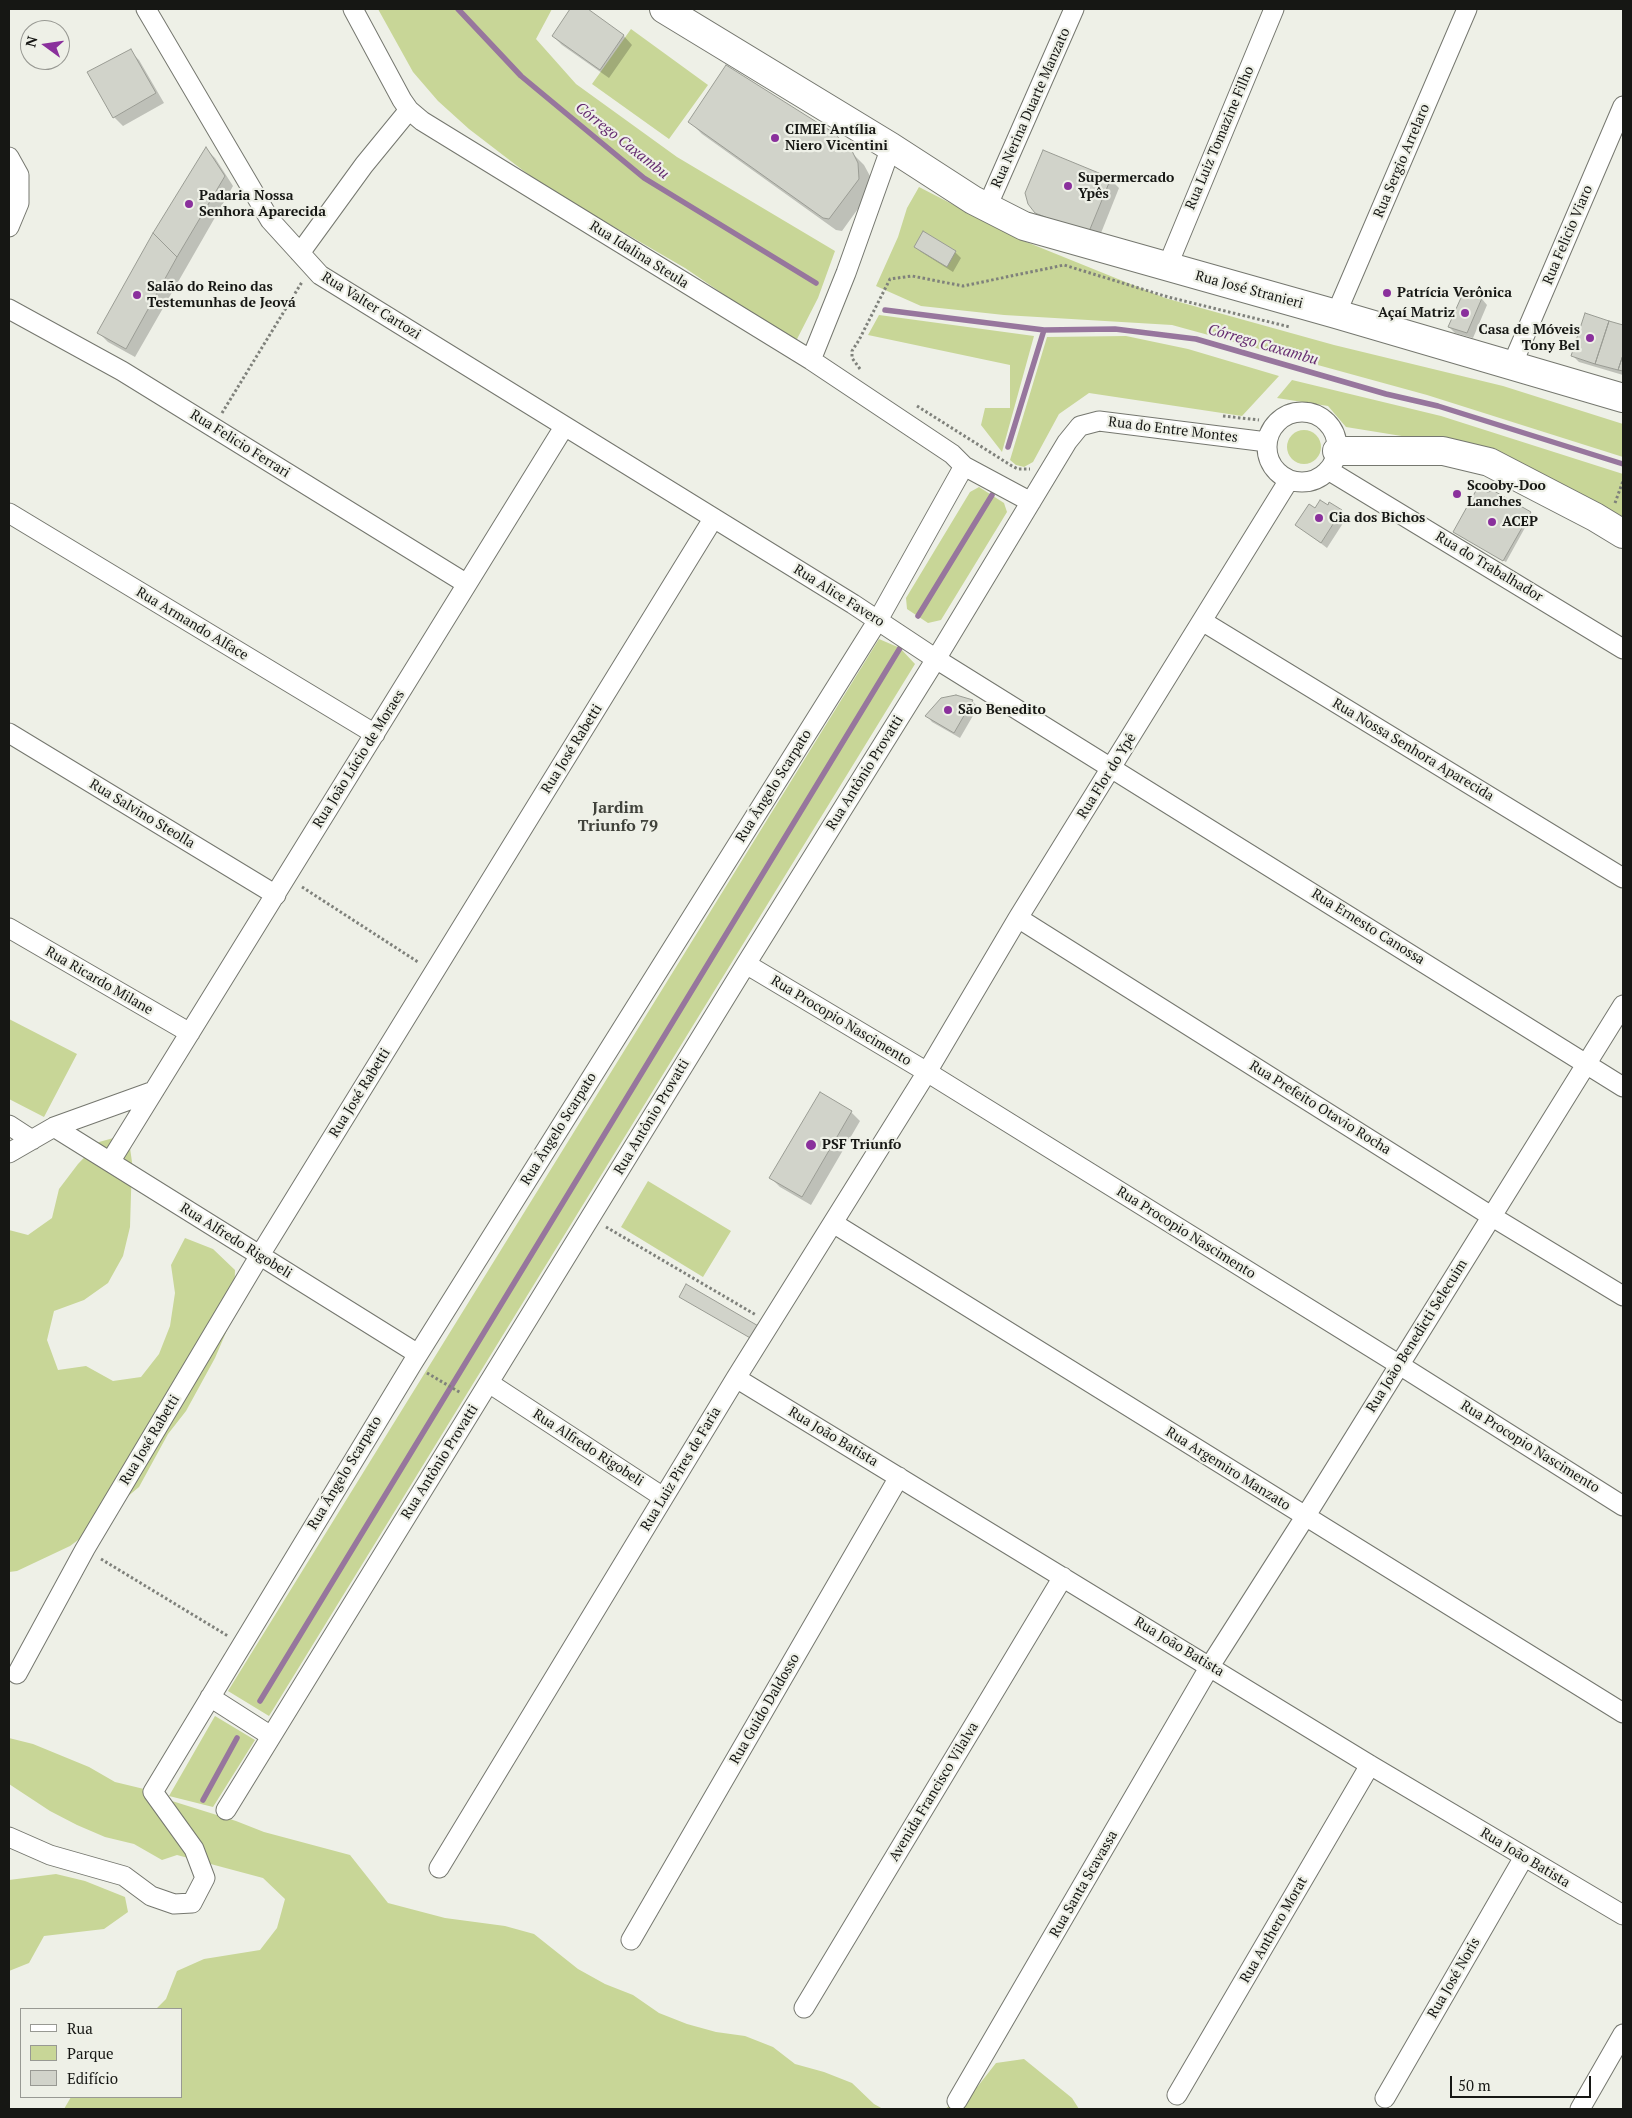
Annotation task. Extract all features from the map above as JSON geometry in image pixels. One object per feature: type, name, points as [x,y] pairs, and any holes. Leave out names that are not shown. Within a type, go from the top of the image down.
[{"type":"street","name":"Rua Idalina Steula","points":[[353,9],[409,110],[422,121],[811,360],[952,454],[964,466],[1031,502]]},
{"type":"street","name":"Rua José Stranieri","points":[[664,9],[988,207],[1024,226],[1336,314],[1623,398]]},
{"type":"street","name":"Rua Nerina Duarte Manzato","points":[[988,207],[1074,9]]},
{"type":"street","name":"Rua Luiz Tomazine Filho","points":[[1166,267],[1274,9]]},
{"type":"street","name":"Rua Sergio Arrelaro","points":[[1336,314],[1467,9]]},
{"type":"street","name":"Rua Valter Cartozi","points":[[143,10],[270,220],[305,260],[328,280],[564,427]]},
{"type":"street","name":"Rua Felicio Viaro","points":[[1512,365],[1623,106]]},
{"type":"street","points":[[305,260],[364,165],[409,110]]},
{"type":"street","points":[[811,360],[846,273],[891,147]]},
{"type":"street","points":[[9,157],[19,175],[19,203],[9,227]]},
{"type":"street","name":"Rua Felicio Ferrari","points":[[9,309],[122,371],[467,584]]},
{"type":"street","points":[[1296,412],[1317,415],[1326,421],[1336,440],[1333,460],[1321,477],[1311,482],[1289,480],[1274,469],[1267,451],[1267,442],[1277,423],[1285,416],[1296,412]]},
{"type":"street","name":"Rua do Entre Montes","points":[[1080,426],[1099,420],[1267,442]]},
{"type":"street","name":"Rua Antônio Provatti","points":[[226,1810],[746,964],[936,659],[1067,442],[1080,426]]},
{"type":"street","name":"Rua Alice Favero","points":[[564,427],[878,620],[936,659],[1112,767]]},
{"type":"street","name":"Rua João Lúcio de Moraes","points":[[110,1162],[564,427]]},
{"type":"street","points":[[1333,460],[1443,451],[1489,462],[1596,517],[1623,534]]},
{"type":"street","name":"Rua do Trabalhador","points":[[1333,460],[1623,648]]},
{"type":"street","name":"Rua Ângelo Scarpato","points":[[9,1837],[50,1855],[124,1876],[152,1896],[174,1904],[192,1903],[205,1878],[194,1849],[153,1792],[418,1354],[878,620],[964,466]]},
{"type":"street","name":"Rua Flor do Ypê","points":[[927,1072],[1018,918],[1289,480]]},
{"type":"street","name":"Rua Armando Alface","points":[[9,514],[375,734]]},
{"type":"street","name":"Rua José Rabetti","points":[[17,1674],[85,1549],[260,1255],[713,519]]},
{"type":"street","name":"Rua Nossa Senhora Aparecida","points":[[1202,621],[1623,878]]},
{"type":"street","name":"Rua Salvino Steolla","points":[[9,733],[276,895]]},
{"type":"street","name":"Rua Ernesto Canossa","points":[[1112,767],[1623,1087]]},
{"type":"street","name":"Rua Prefeito Otavio Rocha","points":[[1018,918],[1491,1216],[1623,1296]]},
{"type":"street","name":"Rua Ricardo Milane","points":[[9,928],[190,1033]]},
{"type":"street","name":"Rua Procopio Nascimento","points":[[746,964],[927,1072],[1623,1506]]},
{"type":"street","name":"Rua João Benedicti Selecuim","points":[[1210,1666],[1305,1517],[1398,1364],[1623,1005]]},
{"type":"street","name":"Rua Luiz Pires de Faria","points":[[440,1868],[663,1497],[927,1072]]},
{"type":"street","points":[[9,1153],[54,1127],[154,1091]]},
{"type":"street","points":[[9,1125],[32,1140]]},
{"type":"street","name":"Rua Alfredo Rigobeli","points":[[54,1127],[418,1354]]},
{"type":"street","name":"Rua Argemiro Manzato","points":[[833,1224],[1623,1712]]},
{"type":"street","name":"Rua João Batista","points":[[736,1378],[1370,1765],[1623,1915]]},
{"type":"street","name":"Rua Alfredo Rigobeli","points":[[489,1382],[663,1497]]},
{"type":"street","name":"Rua Guido Daldosso","points":[[632,1940],[899,1477]]},
{"type":"street","name":"Avenida Francisco Vilalva","points":[[804,2008],[1063,1577]]},
{"type":"street","name":"Rua Santa Scavassa","points":[[957,2101],[1210,1666]]},
{"type":"street","points":[[210,1697],[271,1736]]},
{"type":"street","name":"Rua Anthero Morat","points":[[1177,2095],[1370,1765]]},
{"type":"street","name":"Rua José Noris","points":[[1384,2098],[1524,1858]]},
{"type":"street","points":[[1580,2109],[1623,2034]]},
{"type":"path","points":[[214,428],[305,260]]},
{"type":"path","points":[[861,371],[852,358],[852,351],[881,295],[890,279],[912,276],[963,286],[1064,265],[1168,297],[1291,327]]},
{"type":"path","points":[[912,403],[1012,466],[1025,470],[1031,469],[1036,464]]},
{"type":"path","points":[[1220,415],[1260,420]]},
{"type":"path","points":[[287,877],[434,972]]},
{"type":"path","points":[[591,1217],[763,1320]]},
{"type":"path","points":[[440,1380],[462,1393]]},
{"type":"path","points":[[85,1549],[242,1644]]},
{"type":"green space","points":[[378,9],[552,9],[536,39],[576,84],[677,157],[835,251],[818,298],[795,343],[685,268],[542,185],[469,129],[438,101],[413,72]]},
{"type":"green space","points":[[631,29],[708,85],[669,139],[592,84]]},
{"type":"green space","points":[[919,187],[1024,241],[1165,298],[1334,345],[1503,386],[1623,424],[1623,457],[1427,395],[1172,325],[1004,315],[921,306],[876,286],[898,237],[907,208]]},
{"type":"green space","points":[[879,315],[1034,336],[1002,452],[981,425],[985,408],[1010,408],[1010,365],[868,335]]},
{"type":"green space","points":[[1126,336],[1188,349],[1279,376],[1242,416],[1089,393],[1059,414],[1033,462],[1024,467],[1016,465],[1010,460],[1047,337]]},
{"type":"green space","points":[[1292,380],[1441,416],[1623,474],[1623,517],[1507,457],[1451,444],[1346,427],[1328,406],[1277,398]]},
{"type":"green space","points":[[1304,430],[1311,431],[1316,435],[1320,440],[1320,454],[1316,459],[1311,463],[1304,464],[1297,463],[1292,459],[1288,454],[1287,447],[1288,440],[1292,435],[1297,431]]},
{"type":"green space","points":[[979,487],[1004,503],[1007,512],[941,620],[928,623],[907,609],[906,598],[970,492]]},
{"type":"green space","points":[[879,639],[900,648],[915,664],[269,1716],[228,1691]]},
{"type":"green space","points":[[9,1019],[77,1054],[44,1117],[9,1099]]},
{"type":"green space","points":[[128,1134],[132,1162],[130,1227],[123,1256],[108,1283],[84,1300],[54,1311],[47,1340],[58,1370],[86,1366],[113,1381],[141,1377],[159,1354],[170,1326],[175,1293],[171,1265],[185,1238],[213,1249],[235,1270],[234,1301],[227,1330],[215,1358],[186,1411],[168,1434],[139,1487],[93,1529],[70,1546],[17,1571],[9,1572],[9,1230],[28,1235],[52,1218],[59,1189],[78,1164],[99,1142]]},
{"type":"green space","points":[[648,1181],[731,1231],[703,1277],[621,1227]]},
{"type":"green space","points":[[215,1716],[255,1740],[213,1807],[169,1796]]},
{"type":"green space","points":[[9,1738],[33,1744],[89,1767],[115,1782],[144,1789],[172,1801],[264,1832],[350,1855],[388,1903],[445,1918],[505,1926],[534,1934],[578,1969],[605,1984],[633,1995],[659,2013],[687,2024],[716,2032],[745,2036],[773,2047],[795,2064],[824,2072],[852,2083],[874,2104],[883,2109],[64,2109],[70,2098],[182,2098],[182,2008],[157,2008],[166,1999],[177,1971],[204,1959],[260,1950],[277,1928],[285,1899],[263,1878],[177,1855],[162,1860],[134,1844],[105,1837],[50,1811],[9,1784]]},
{"type":"green space","points":[[56,1874],[85,1881],[125,1897],[128,1912],[104,1929],[44,1936],[29,1963],[9,1971],[9,1880]]},
{"type":"green space","points":[[1024,2059],[1072,2098],[1079,2109],[945,2109],[978,2086],[996,2063]]},
{"type":"building","points":[[570,9],[588,9],[624,35],[600,70],[552,36]]},
{"type":"building","points":[[131,49],[156,93],[113,118],[87,72]]},
{"type":"building","name":"CIMEI Antília Niero Vicentini","points":[[726,65],[834,133],[852,151],[858,163],[859,179],[829,219],[823,218],[688,122]]},
{"type":"building","name":"Padaria Nossa Senhora Aparecida","points":[[206,147],[225,176],[177,257],[153,233]]},
{"type":"building","name":"Supermercado Ypês","points":[[1043,150],[1111,178],[1088,234],[1035,213],[1028,204],[1025,193]]},
{"type":"building","points":[[923,231],[956,251],[947,267],[914,247]]},
{"type":"building","name":"Salão do Reino das Testemunhas de Jeová","points":[[153,233],[177,257],[126,349],[97,333]]},
{"type":"building","name":"Açaí Matriz","points":[[1464,291],[1482,298],[1467,333],[1448,327]]},
{"type":"building","name":"Casa de Móveis Tony Bel","points":[[1585,313],[1609,321],[1595,364],[1571,356]]},
{"type":"building","points":[[1609,321],[1623,325],[1623,355],[1618,370],[1595,364]]},
{"type":"building","points":[[1623,355],[1623,371],[1618,370]]},
{"type":"building","name":"ACEP","points":[[1478,487],[1487,492],[1494,491],[1531,512],[1503,561],[1453,532]]},
{"type":"building","name":"Cia dos Bichos","points":[[1320,500],[1328,505],[1329,502],[1342,510],[1321,543],[1295,525],[1309,504],[1315,508]]},
{"type":"building","name":"São Benedito","points":[[956,695],[973,700],[954,733],[925,716],[941,698]]},
{"type":"building","name":"PSF Triunfo","points":[[820,1092],[852,1111],[802,1197],[769,1178]]},
{"type":"building","points":[[686,1284],[760,1327],[752,1339],[679,1297]]},
{"type":"waterway","name":"Córrego Caxambu","points":[[458,9],[521,76],[644,178],[816,283]]},
{"type":"waterway","name":"Córrego Caxambu","points":[[885,310],[1044,330],[1115,329],[1196,339],[1386,394],[1438,406],[1623,464]]},
{"type":"waterway","points":[[1008,447],[1044,330]]},
{"type":"waterway","points":[[918,616],[992,495]]},
{"type":"waterway","points":[[260,1701],[900,648]]},
{"type":"waterway","points":[[203,1800],[237,1738]]},
{"type":"place","name":"CIMEI Antília Niero Vicentini","points":[[775,138]]},
{"type":"place","name":"Supermercado Ypês","points":[[1068,186]]},
{"type":"place","name":"Padaria Nossa Senhora Aparecida","points":[[189,204]]},
{"type":"place","name":"Patrícia Verônica","points":[[1387,293]]},
{"type":"place","name":"Salão do Reino das Testemunhas de Jeová","points":[[137,295]]},
{"type":"place","name":"Açaí Matriz","points":[[1465,313]]},
{"type":"place","name":"Casa de Móveis Tony Bel","points":[[1590,338]]},
{"type":"place","name":"Scooby-Doo Lanches","points":[[1457,494]]},
{"type":"place","name":"Cia dos Bichos","points":[[1319,518]]},
{"type":"place","name":"ACEP","points":[[1492,522]]},
{"type":"place","name":"São Benedito","points":[[948,710]]},
{"type":"place","name":"PSF Triunfo","points":[[811,1145]]},
{"type":"district","name":"Jardim Triunfo 79","points":[[618,817]]}]
